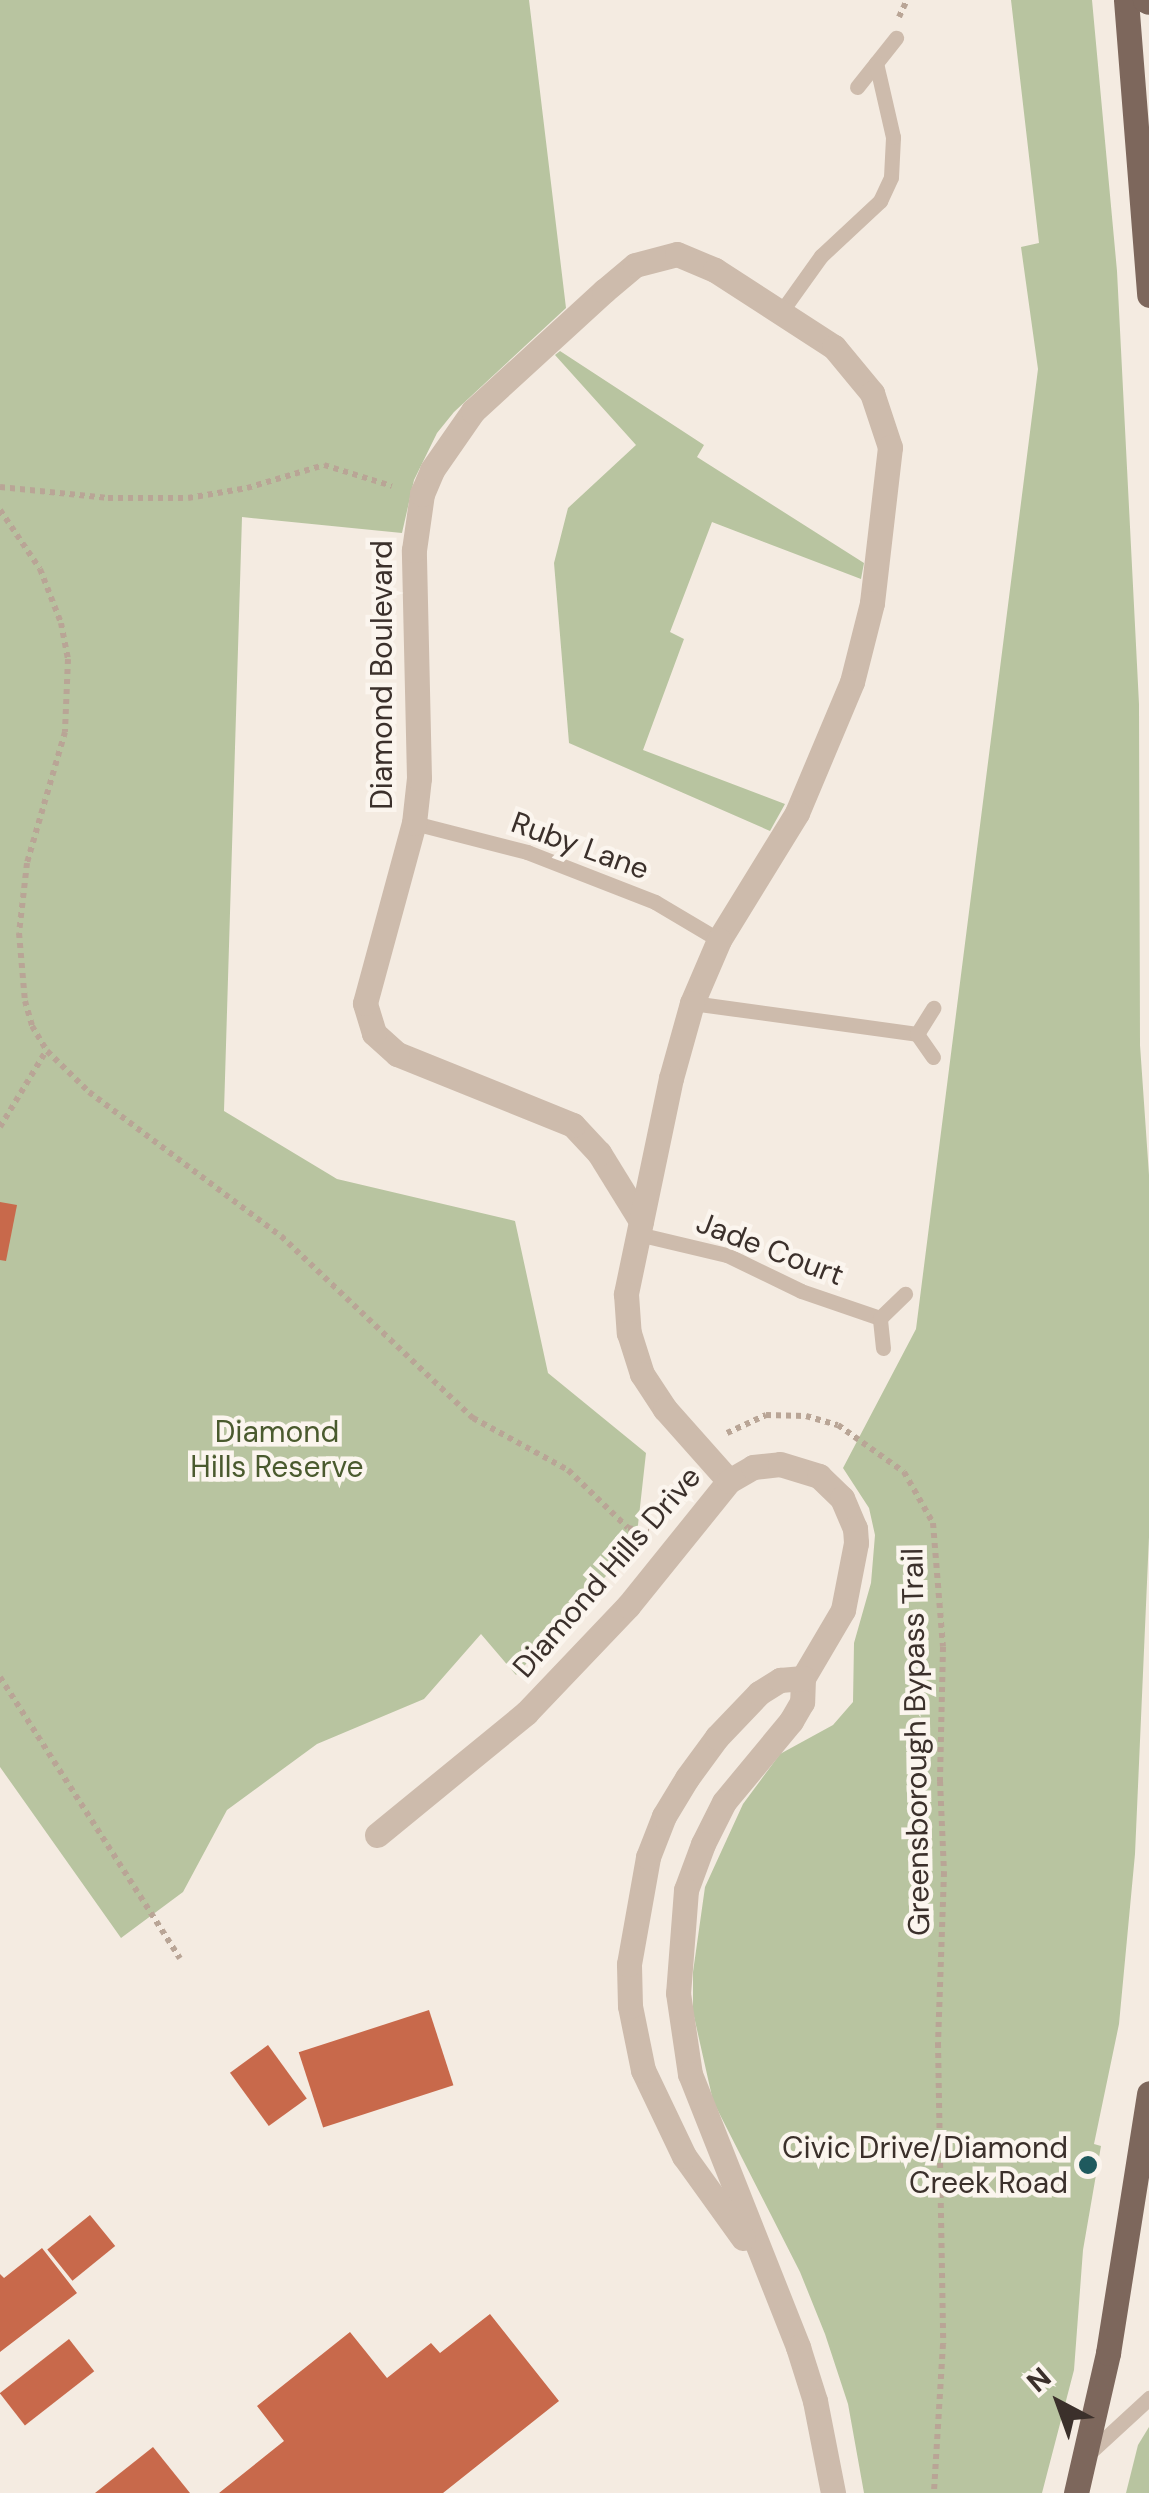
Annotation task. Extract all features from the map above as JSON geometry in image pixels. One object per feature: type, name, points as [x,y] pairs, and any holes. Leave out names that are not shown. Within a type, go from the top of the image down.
[{"type":"main road","points":[[1126,0],[1149,295]]},
{"type":"main road","points":[[1076,2493],[1120,2290],[1149,2093]]},
{"type":"street","name":"Diamond Boulevard","points":[[640,1227],[599,1153],[572,1125],[397,1054],[374,1033],[366,1003],[414,823],[419,778],[414,550],[422,494],[456,429],[635,266],[664,254],[693,258],[834,347],[872,393],[886,426],[890,472],[865,638],[840,715],[796,813],[719,940],[692,1002],[626,1294],[636,1355],[654,1394],[702,1455],[729,1481]]},
{"type":"street","name":"Diamond Hills Drive","points":[[378,1835],[526,1713],[639,1594],[729,1481],[767,1464],[794,1466],[832,1487],[850,1513],[856,1543],[847,1596],[835,1630],[802,1678],[802,1702],[791,1721],[724,1802],[703,1844],[686,1890],[679,1939],[678,1993],[690,2074],[804,2365],[833,2493]]},
{"type":"street","name":"Diamond Hills Drive","points":[[762,2262],[684,2156],[643,2070],[630,2006],[629,1964],[648,1858],[664,1816],[686,1778],[759,1693],[780,1680],[802,1678]]},
{"type":"lane","points":[[857,87],[896,38]]},
{"type":"lane","points":[[781,312],[821,256],[872,209],[886,190],[894,164],[894,137],[876,63]]},
{"type":"lane","name":"Ruby Lane","points":[[414,823],[527,852],[654,902],[719,940]]},
{"type":"lane","points":[[692,1002],[917,1034],[933,1057]]},
{"type":"lane","points":[[917,1034],[934,1008]]},
{"type":"lane","name":"Jade Court","points":[[640,1227],[728,1255],[801,1291],[880,1318]]},
{"type":"lane","points":[[883,1348],[880,1318],[904,1294]]},
{"type":"lane","points":[[1086,2456],[1149,2398]]},
{"type":"path","points":[[0,487],[120,498],[188,498],[226,493],[330,464],[422,494]]},
{"type":"path","points":[[0,510],[40,569],[61,623],[68,659],[69,707],[60,755],[21,895],[25,1001],[32,1026],[46,1051],[89,1092],[281,1236],[473,1418],[568,1470],[628,1528],[641,1534],[657,1525]]},
{"type":"path","points":[[0,1127],[46,1051]]},
{"type":"path","name":"Greensborough Bypass Trail","points":[[702,1455],[716,1440],[752,1419],[788,1414],[822,1420],[858,1436],[904,1472],[933,1523],[943,1646],[940,1781],[944,1872],[938,2044],[943,2344],[934,2493]]},
{"type":"path","points":[[0,1677],[180,1958]]},
{"type":"green space","name":"Diamond Hills Reserve","points":[[0,0],[529,0],[566,308],[454,412],[437,433],[414,480],[402,533],[242,517],[224,1111],[337,1179],[515,1221],[548,1373],[646,1453],[636,1543],[516,1675],[481,1634],[424,1699],[317,1744],[227,1810],[183,1892],[121,1938],[0,1767]]},
{"type":"green space","points":[[1011,0],[1092,0],[1117,271],[1139,704],[1140,1045],[1149,1175],[1149,1537],[1135,1854],[1119,2024],[1094,2144],[1101,2146],[1083,2250],[1074,2370],[1042,2493],[864,2493],[848,2404],[825,2334],[800,2272],[713,2101],[693,2012],[693,1972],[705,1887],[743,1804],[780,1754],[833,1725],[853,1702],[854,1643],[871,1583],[875,1535],[869,1508],[843,1468],[916,1329],[1038,369],[1021,247],[1039,243]]},
{"type":"green space","points":[[560,351],[704,445],[697,457],[864,563],[861,579],[712,522],[670,632],[684,639],[643,750],[785,804],[770,831],[569,743],[554,563],[568,508],[636,445],[555,355]]},
{"type":"green space","points":[[1149,2427],[1149,2493],[1126,2493],[1138,2445]]},
{"type":"building","points":[[0,1202],[17,1205],[6,1261],[0,1260]]},
{"type":"building","points":[[429,2010],[453,2085],[323,2127],[299,2052]]},
{"type":"building","points":[[268,2045],[307,2098],[269,2126],[230,2073]]},
{"type":"building","points":[[90,2215],[115,2246],[72,2281],[47,2250]]},
{"type":"building","points":[[42,2248],[77,2293],[0,2352],[0,2274],[4,2278]]},
{"type":"building","points":[[490,2314],[559,2401],[443,2493],[219,2493],[284,2441],[257,2406],[350,2332],[387,2378],[431,2343],[440,2353]]},
{"type":"building","points":[[69,2339],[94,2371],[25,2425],[0,2393]]},
{"type":"building","points":[[153,2447],[190,2493],[95,2493]]},
{"type":"place","name":"Civic Drive/Diamond Creek Road","points":[[1088,2165]]}]
